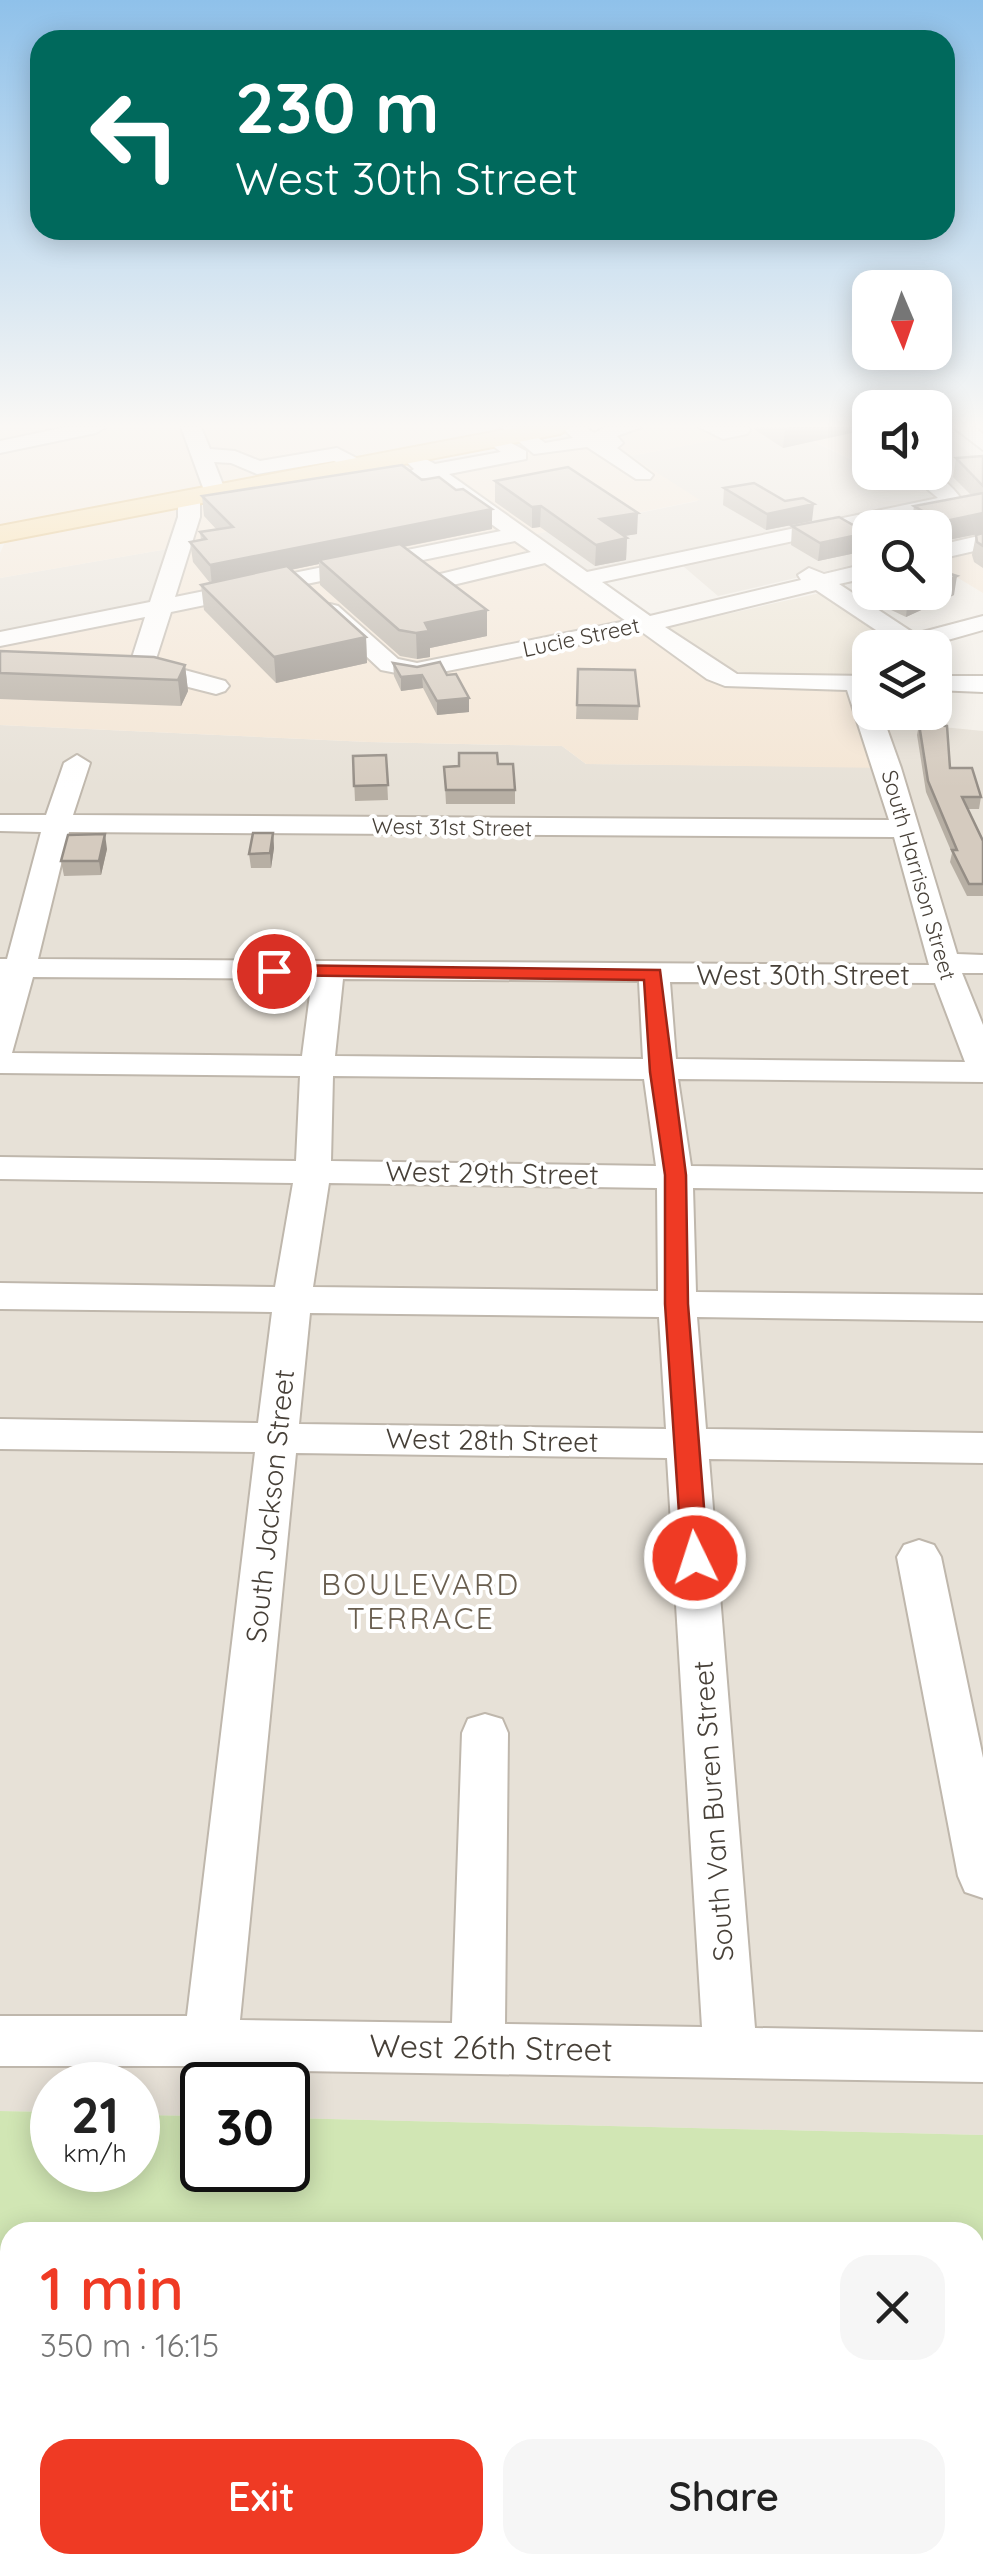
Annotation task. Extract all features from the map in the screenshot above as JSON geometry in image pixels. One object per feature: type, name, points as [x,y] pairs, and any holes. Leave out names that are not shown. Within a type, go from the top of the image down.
[{"type":"street","points":[[186,547],[158,608],[142,664],[144,668],[216,686]]},
{"type":"street","points":[[0,639],[455,547]]},
{"type":"street","points":[[537,547],[700,666],[724,678],[852,683]]},
{"type":"street","points":[[582,580],[734,547]]},
{"type":"street","points":[[766,547],[889,630]]},
{"type":"street","points":[[436,582],[548,555]]},
{"type":"street","points":[[406,557],[466,606]]},
{"type":"street","name":"Lucie Street","points":[[295,580],[390,665],[408,670],[454,665],[642,625],[852,574]]},
{"type":"street","points":[[952,643],[983,623]]},
{"type":"street","points":[[952,653],[983,647]]},
{"type":"street","points":[[952,671],[977,684]]},
{"type":"street","name":"South Harrison Street","points":[[875,730],[945,968],[983,1069]]},
{"type":"street","points":[[0,1048],[10,968],[77,764]]},
{"type":"street","name":"West 31st Street","points":[[0,823],[905,830]]},
{"type":"street","name":"West 30th Street","points":[[10,968],[654,974],[983,964]]},
{"type":"street","name":"South Jackson Street","points":[[212,2042],[292,1300],[313,1171],[317,1068],[328,971]]},
{"type":"street","name":"South Van Buren Street","points":[[654,974],[660,1072],[675,1175],[677,1304],[730,2051]]},
{"type":"street","points":[[0,1063],[660,1072],[983,1069]]},
{"type":"street","name":"West 29th Street","points":[[0,1168],[983,1181]]},
{"type":"street","points":[[0,1296],[983,1308]]},
{"type":"street","name":"West 28th Street","points":[[0,1434],[983,1448]]},
{"type":"street","points":[[919,1557],[983,1876]]},
{"type":"street","points":[[478,2048],[485,1733]]},
{"type":"street","name":"West 26th Street","points":[[0,2041],[983,2057]]},
{"type":"shaded area","points":[[3,547],[178,547],[0,578]]},
{"type":"shaded area","points":[[179,547],[158,608],[0,639],[0,578]]},
{"type":"shaded area","points":[[184,547],[522,547],[632,625],[716,674],[852,683],[852,730],[874,730],[888,768],[586,764],[562,746],[369,742],[0,725],[0,639],[158,608]]},
{"type":"shaded area","points":[[547,547],[852,547],[852,565],[718,596],[683,566],[596,583]]},
{"type":"shaded area","points":[[983,547],[983,593],[952,574],[952,549]]},
{"type":"shaded area","points":[[820,593],[876,630],[852,630],[852,675],[753,675],[721,668],[665,628]]},
{"type":"shaded area","points":[[0,725],[369,742],[562,746],[586,764],[887,767],[875,730],[983,731],[983,2135],[310,2119],[310,2062],[180,2062],[180,2116],[160,2115],[160,2062],[30,2062],[30,2112],[0,2111]]},
{"type":"green space","points":[[0,2111],[30,2112],[30,2192],[160,2192],[160,2115],[180,2116],[180,2192],[310,2192],[310,2119],[983,2135],[983,2222],[0,2222]]},
{"type":"building","points":[[194,547],[300,547],[210,565]]},
{"type":"building","points":[[404,547],[487,610],[425,623],[429,631],[399,630],[319,560]]},
{"type":"building","points":[[287,566],[366,637],[274,657],[201,585]]},
{"type":"building","points":[[0,651],[154,657],[185,665],[178,680],[0,673]]},
{"type":"building","points":[[440,662],[447,675],[456,674],[469,698],[437,701],[422,675],[401,677],[393,663],[417,667]]},
{"type":"building","points":[[578,669],[635,670],[639,706],[577,705]]},
{"type":"building","points":[[920,730],[947,730],[950,768],[972,768],[981,797],[962,797],[983,841],[983,884],[969,884],[952,850],[957,850],[928,781]]},
{"type":"building","points":[[459,753],[497,753],[498,764],[513,764],[515,790],[446,790],[444,767],[459,766]]},
{"type":"building","points":[[386,755],[388,785],[354,786],[353,756]]},
{"type":"building","points":[[253,833],[273,833],[270,853],[249,854]]},
{"type":"building","points":[[105,834],[99,861],[61,861],[68,835]]},
{"type":"district","name":"BOULEVARD TERRACE","points":[[421,1602]]},
{"type":"route","points":[[274,971],[654,974],[660,1072],[675,1175],[677,1304],[695,1558]]}]
